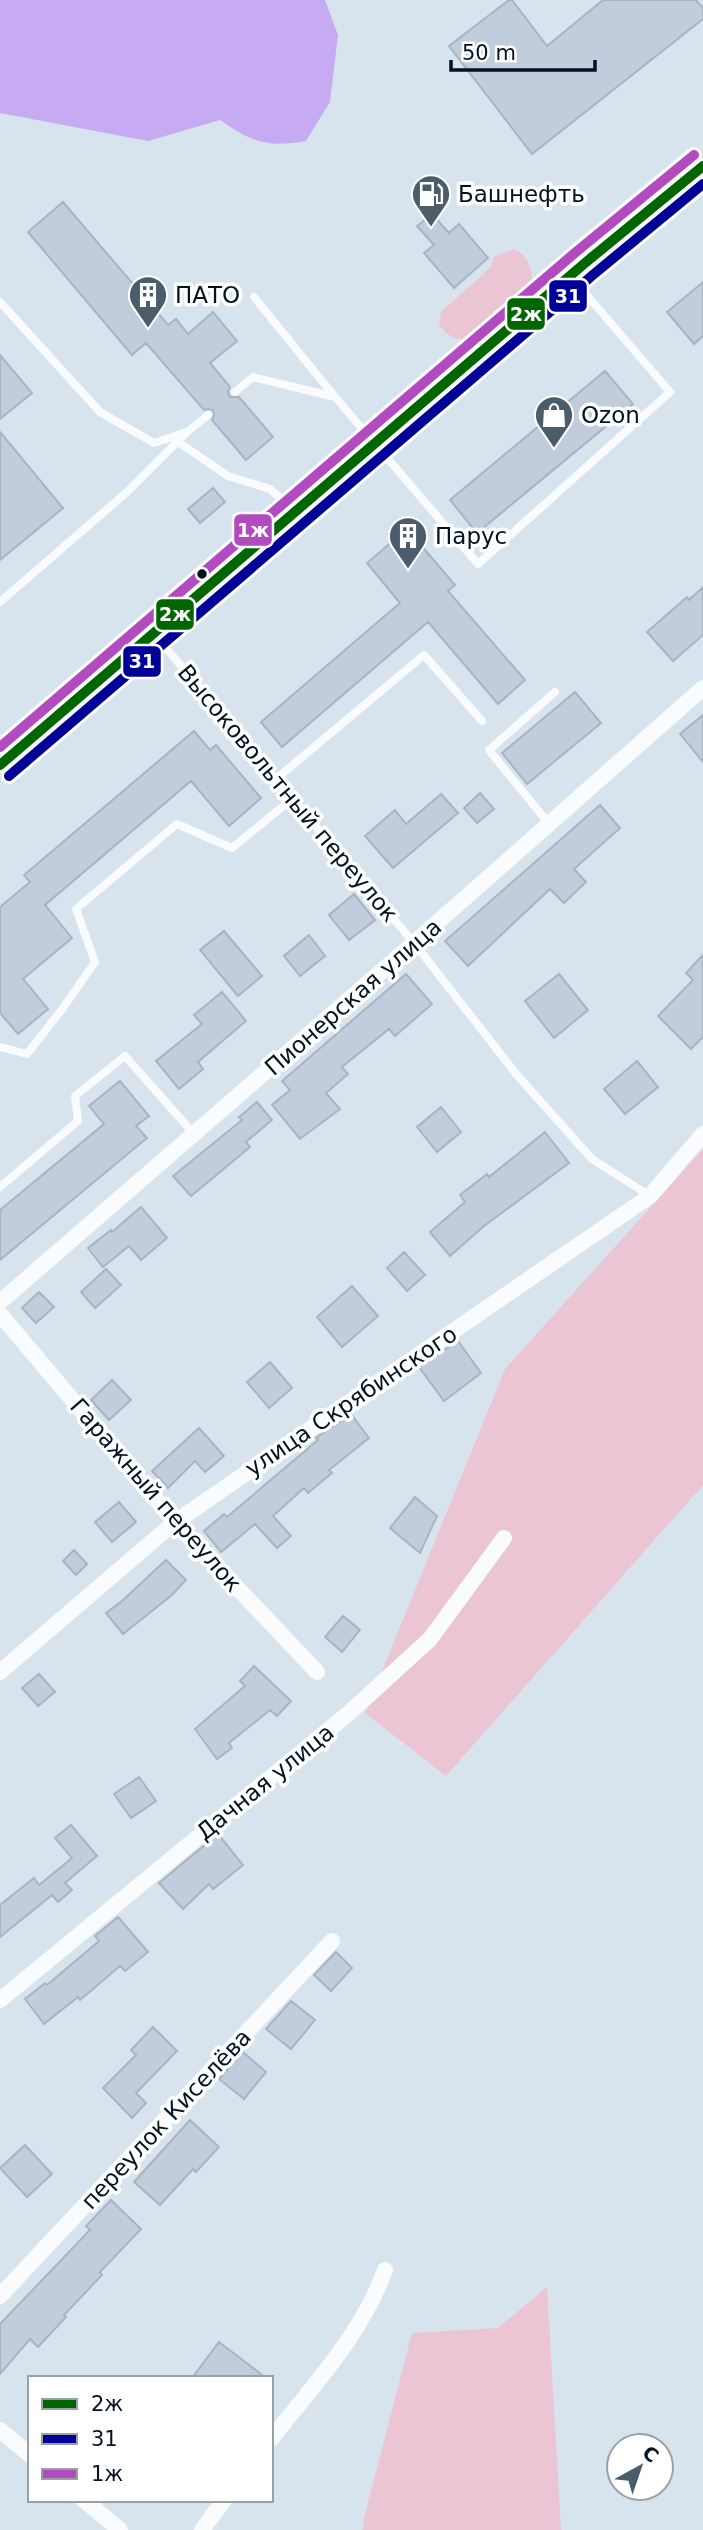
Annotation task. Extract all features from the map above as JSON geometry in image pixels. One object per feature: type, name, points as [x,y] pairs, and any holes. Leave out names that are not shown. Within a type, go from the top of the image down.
[{"type":"main road","points":[[0,765],[570,276],[703,166]]},
{"type":"street","name":"Пионерская улица","points":[[0,1302],[703,688]]},
{"type":"street","name":"улица Скрябинского","points":[[0,1672],[175,1521],[650,1196],[703,1134]]},
{"type":"street","name":"Гаражный переулок","points":[[0,1314],[175,1521],[317,1671]]},
{"type":"street","name":"Дачная улица","points":[[0,2000],[349,1713],[430,1639],[503,1538]]},
{"type":"street","name":"переулок Киселёва","points":[[0,2296],[332,1941]]},
{"type":"street","points":[[273,2437],[357,2329],[375,2297],[385,2270]]},
{"type":"street","points":[[0,2430],[28,2453]]},
{"type":"street","points":[[86,2502],[120,2530]]},
{"type":"street","points":[[202,2530],[223,2502]]},
{"type":"lane","points":[[254,297],[335,397],[478,564],[670,392],[570,276]]},
{"type":"lane","points":[[0,302],[100,412],[154,443],[187,432]]},
{"type":"lane","points":[[234,392],[253,377],[335,397]]},
{"type":"lane","points":[[0,602],[127,492],[187,432],[208,415]]},
{"type":"lane","points":[[178,442],[228,476],[270,489],[296,512]]},
{"type":"lane","name":"Высоковольтный переулок","points":[[154,633],[414,943],[517,1075],[592,1159],[650,1196]]},
{"type":"lane","points":[[276,779],[424,655],[482,721]]},
{"type":"lane","points":[[549,824],[489,750],[555,692]]},
{"type":"lane","points":[[0,1047],[27,1054],[94,962],[76,909],[177,824],[232,848],[293,798]]},
{"type":"lane","points":[[0,1187],[78,1121],[75,1096],[125,1056],[194,1134]]},
{"type":"shaded area","points":[[0,0],[325,0],[338,35],[330,102],[306,141],[281,144],[251,138],[220,120],[148,141],[0,113]]},
{"type":"shaded area","points":[[514,249],[523,255],[529,264],[531,285],[495,322],[473,337],[462,339],[450,336],[439,326],[441,312],[490,268],[494,257]]},
{"type":"shaded area","points":[[703,1149],[703,1485],[446,1776],[365,1713],[505,1369]]},
{"type":"shaded area","points":[[547,2287],[561,2530],[363,2530],[412,2333],[498,2328]]},
{"type":"building","points":[[512,0],[547,46],[603,0],[696,0],[703,8],[703,19],[532,154],[449,46]]},
{"type":"building","name":"ПАТО","points":[[63,202],[168,325],[176,319],[188,334],[213,312],[237,341],[210,363],[230,387],[230,397],[239,397],[273,437],[246,460],[212,420],[213,410],[204,410],[146,343],[132,355],[28,232]]},
{"type":"building","points":[[432,214],[449,233],[459,224],[488,258],[454,288],[424,253],[434,245],[417,226]]},
{"type":"building","points":[[703,282],[703,336],[694,344],[667,312]]},
{"type":"building","points":[[0,355],[32,393],[0,419]]},
{"type":"building","points":[[605,371],[633,404],[477,533],[450,500]]},
{"type":"building","points":[[0,432],[63,508],[0,560]]},
{"type":"building","points":[[213,488],[225,502],[200,523],[188,509]]},
{"type":"building","points":[[407,529],[455,585],[448,591],[525,680],[498,704],[428,622],[282,747],[261,722],[400,603],[367,563]]},
{"type":"building","points":[[703,587],[703,635],[673,661],[647,632],[687,597],[689,600]]},
{"type":"building","points":[[575,692],[601,723],[527,784],[502,753]]},
{"type":"building","points":[[703,715],[703,762],[680,734]]},
{"type":"building","points":[[194,731],[210,750],[216,745],[261,798],[229,826],[191,781],[45,905],[72,938],[23,979],[48,1009],[18,1034],[0,1013],[0,907],[30,882],[24,875]]},
{"type":"building","points":[[480,793],[494,809],[477,823],[464,808]]},
{"type":"building","points":[[441,794],[458,813],[393,868],[365,836],[395,810],[406,824]]},
{"type":"building","points":[[600,805],[620,828],[574,869],[586,882],[564,903],[550,889],[468,966],[445,941]]},
{"type":"building","points":[[354,894],[375,920],[349,940],[329,915]]},
{"type":"building","points":[[224,931],[262,976],[238,996],[200,950]]},
{"type":"building","points":[[309,935],[325,956],[300,976],[284,956]]},
{"type":"building","points":[[703,955],[703,1037],[691,1049],[658,1016],[693,980],[686,973]]},
{"type":"building","points":[[406,974],[432,1004],[395,1036],[389,1029],[342,1067],[348,1074],[326,1093],[340,1109],[300,1139],[272,1105],[290,1090],[282,1081]]},
{"type":"building","points":[[559,974],[588,1010],[554,1038],[525,1001]]},
{"type":"building","points":[[222,992],[246,1021],[198,1062],[203,1069],[179,1089],[156,1061],[202,1024],[194,1015]]},
{"type":"building","points":[[637,1061],[658,1087],[625,1114],[604,1089]]},
{"type":"building","points":[[120,1081],[149,1116],[136,1126],[147,1138],[0,1260],[0,1210],[104,1124],[89,1106]]},
{"type":"building","points":[[257,1102],[272,1120],[246,1142],[250,1147],[191,1196],[173,1176],[242,1120],[239,1117]]},
{"type":"building","points":[[441,1107],[461,1132],[437,1152],[417,1127]]},
{"type":"building","points":[[545,1132],[569,1163],[484,1226],[450,1256],[430,1232],[465,1202],[460,1195],[487,1174],[489,1177]]},
{"type":"building","points":[[141,1207],[167,1238],[141,1260],[129,1246],[103,1267],[88,1248]]},
{"type":"building","points":[[404,1252],[425,1275],[407,1291],[387,1268]]},
{"type":"building","points":[[106,1269],[121,1285],[95,1308],[81,1292]]},
{"type":"building","points":[[352,1286],[378,1316],[342,1347],[317,1317]]},
{"type":"building","points":[[39,1292],[54,1307],[36,1323],[22,1308]]},
{"type":"building","points":[[458,1341],[481,1373],[444,1401],[419,1367]]},
{"type":"building","points":[[270,1362],[292,1388],[269,1408],[247,1382]]},
{"type":"building","points":[[112,1380],[131,1400],[109,1420],[91,1400]]},
{"type":"building","points":[[351,1414],[369,1438],[329,1470],[332,1473],[308,1493],[304,1488],[273,1516],[291,1536],[277,1548],[255,1524],[221,1552],[204,1531],[224,1514],[227,1517],[318,1440],[316,1438]]},
{"type":"building","points":[[199,1428],[224,1456],[205,1472],[195,1461],[168,1488],[152,1471]]},
{"type":"building","points":[[415,1497],[437,1516],[420,1553],[390,1528]]},
{"type":"building","points":[[119,1502],[136,1522],[112,1542],[95,1522]]},
{"type":"building","points":[[74,1550],[87,1564],[76,1575],[63,1561]]},
{"type":"building","points":[[166,1560],[186,1580],[172,1595],[123,1634],[106,1613]]},
{"type":"building","points":[[343,1616],[360,1630],[342,1652],[325,1637]]},
{"type":"building","points":[[254,1666],[291,1701],[277,1716],[270,1710],[229,1743],[232,1748],[217,1759],[195,1729],[245,1686],[240,1681]]},
{"type":"building","points":[[39,1674],[55,1692],[38,1706],[22,1688]]},
{"type":"building","points":[[139,1777],[156,1801],[131,1818],[114,1794]]},
{"type":"building","points":[[71,1825],[97,1856],[65,1883],[72,1890],[58,1902],[52,1895],[0,1937],[0,1905],[34,1878],[39,1885],[72,1858],[55,1838]]},
{"type":"building","points":[[218,1834],[243,1865],[213,1889],[209,1884],[183,1909],[159,1883]]},
{"type":"building","points":[[118,1917],[148,1952],[125,1971],[120,1966],[80,2000],[78,1997],[44,2024],[25,1999],[45,1983],[47,1985],[99,1941],[95,1936]]},
{"type":"building","points":[[336,1952],[352,1968],[331,1991],[314,1975]]},
{"type":"building","points":[[291,2001],[315,2020],[291,2049],[266,2029]]},
{"type":"building","points":[[153,2027],[177,2051],[136,2093],[146,2103],[132,2118],[103,2088],[136,2055],[131,2050]]},
{"type":"building","points":[[243,2052],[266,2072],[244,2099],[219,2079]]},
{"type":"building","points":[[190,2120],[219,2147],[196,2172],[193,2169],[160,2205],[134,2182]]},
{"type":"building","points":[[25,2145],[52,2174],[27,2197],[0,2168]]},
{"type":"building","points":[[111,2200],[141,2229],[100,2272],[102,2275],[38,2347],[30,2339],[0,2374],[0,2324],[90,2230],[86,2226]]},
{"type":"building","points":[[219,2342],[263,2376],[194,2376]]},
{"type":"transit line","name":"1ж","points":[[0,747],[576,252],[694,155]]},
{"type":"transit line","name":"2ж","points":[[0,765],[585,263],[703,166]]},
{"type":"transit line","name":"31","points":[[9,776],[594,274],[703,184]]},
{"type":"place","name":"Башнефть","points":[[431,228]]},
{"type":"place","name":"ПАТО","points":[[148,329]]},
{"type":"place","name":"Ozon","points":[[554,449]]},
{"type":"place","name":"Парус","points":[[408,570]]}]
